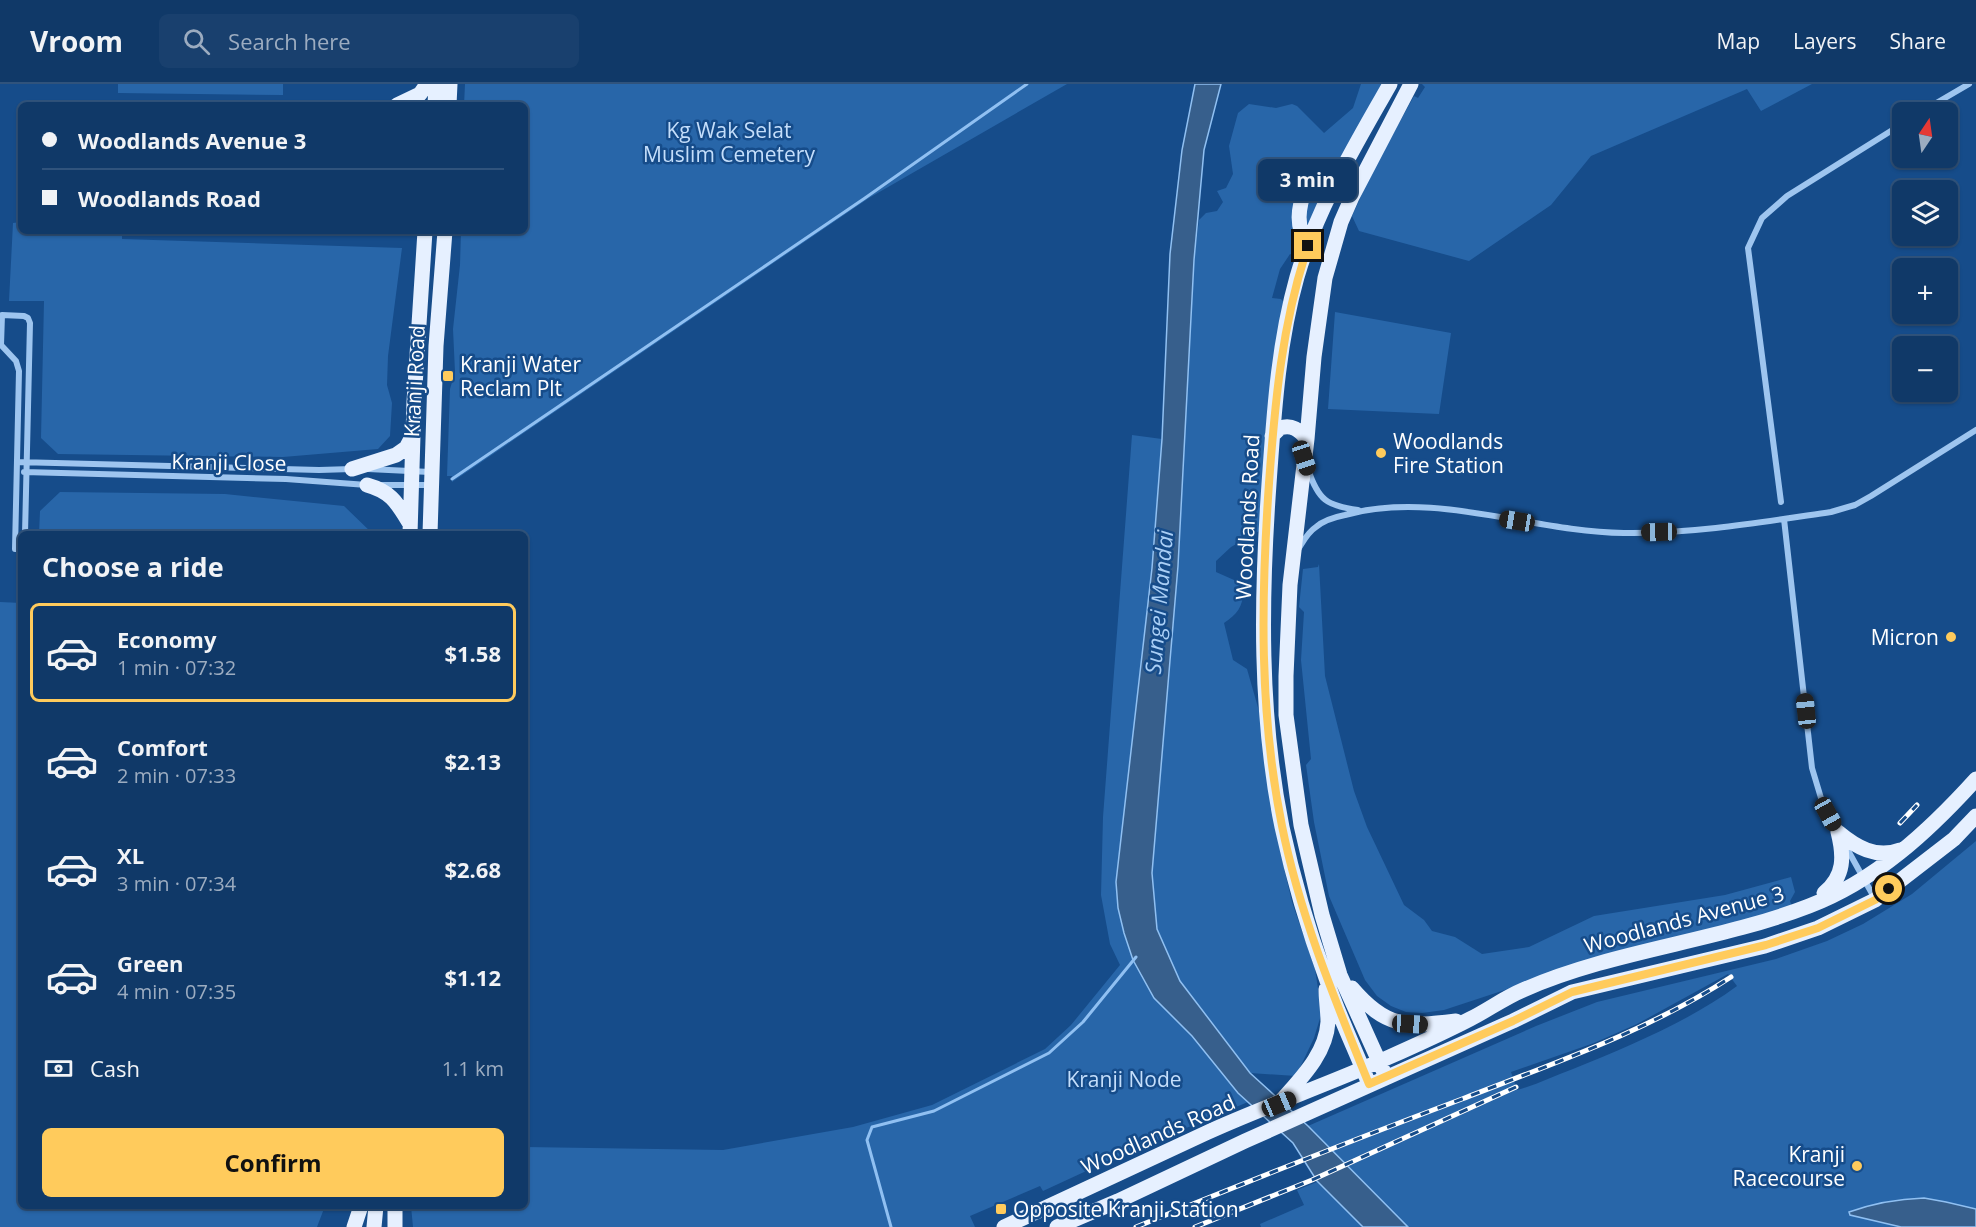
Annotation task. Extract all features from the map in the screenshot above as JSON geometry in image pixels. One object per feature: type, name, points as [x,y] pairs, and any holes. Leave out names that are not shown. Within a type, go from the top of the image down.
[{"type":"main road","points":[[403,102],[420,94],[427,84]]},
{"type":"main road","points":[[435,102],[436,84]]},
{"type":"main road","points":[[449,102],[450,84]]},
{"type":"main road","name":"Woodlands Road","points":[[1369,1084],[1333,976],[1301,900],[1282,826],[1265,697],[1263,585],[1272,436],[1281,352],[1298,276],[1321,213],[1390,84]]},
{"type":"main road","name":"Woodlands Road","points":[[1057,1227],[1386,1077],[1380,1061],[1333,976],[1322,915],[1301,825],[1286,715],[1290,585],[1320,308],[1333,250],[1352,197],[1411,84]]},
{"type":"main road","points":[[1306,186],[1298,218],[1303,238],[1308,246]]},
{"type":"main road","name":"Kranji Road","points":[[410,529],[425,234]]},
{"type":"main road","name":"Kranji Road","points":[[430,531],[436,346],[445,234]]},
{"type":"main road","points":[[423,268],[443,265]]},
{"type":"main road","points":[[1272,436],[1280,428],[1291,427],[1298,430],[1306,439]]},
{"type":"main road","points":[[352,469],[396,455],[406,448],[413,435]]},
{"type":"main road","points":[[367,485],[382,489],[394,499],[410,529]]},
{"type":"main road","name":"Woodlands Avenue 3","points":[[1380,1061],[1470,1020],[1521,991],[1564,974],[1615,959],[1696,940],[1805,907],[1863,878],[1906,847],[1932,825],[1976,779]]},
{"type":"main road","name":"Woodlands Avenue 3","points":[[1386,1077],[1513,1021],[1572,992],[1766,945],[1818,928],[1875,900],[1954,838],[1976,816]]},
{"type":"main road","points":[[1838,832],[1859,847],[1873,852],[1890,853],[1906,847]]},
{"type":"main road","points":[[1805,907],[1828,890],[1839,876],[1842,856],[1838,832]]},
{"type":"main road","points":[[1333,976],[1380,1016],[1389,1020],[1422,1024],[1470,1020]]},
{"type":"main road","points":[[1279,1104],[1306,1072],[1322,1048],[1328,1022],[1333,976]]},
{"type":"main road","name":"Woodlands Road","points":[[1004,1227],[1207,1133],[1380,1061]]},
{"type":"main road","points":[[1207,1133],[1227,1135],[1227,1149]]},
{"type":"main road","points":[[354,1227],[360,1209]]},
{"type":"main road","points":[[375,1227],[376,1209]]},
{"type":"street","points":[[1938,102],[1969,84]]},
{"type":"street","points":[[1781,502],[1748,248],[1762,218],[1786,196],[1892,130]]},
{"type":"street","points":[[18,549],[15,549],[19,371],[16,361],[2,345],[2,315],[24,316],[30,323],[25,531]]},
{"type":"street","points":[[1293,559],[1306,536],[1325,521],[1362,510],[1395,507],[1436,508],[1578,530],[1625,533],[1677,532],[1831,512],[1855,505],[1976,430]]},
{"type":"street","points":[[1304,458],[1311,479],[1322,497],[1337,507],[1362,510]]},
{"type":"street","name":"Kranji Close","points":[[17,462],[352,469],[431,479]]},
{"type":"street","name":"Kranji Close","points":[[16,471],[286,479],[367,485],[412,478],[431,479]]},
{"type":"street","points":[[1784,519],[1812,768],[1821,798],[1875,900]]},
{"type":"green space","points":[[118,84],[283,84],[283,95],[118,93]]},
{"type":"green space","name":"Kg Wak Selat Muslim Cemetery","points":[[465,84],[1067,84],[869,198],[452,482],[452,476],[447,476],[450,389],[455,372],[453,329],[461,234],[528,234],[528,102],[464,102]]},
{"type":"green space","points":[[1361,84],[1384,84],[1301,259],[1290,254],[1280,269],[1272,298],[1281,299],[1286,305],[1261,530],[1231,547],[1216,561],[1216,572],[1234,580],[1243,588],[1239,608],[1224,623],[1233,660],[1247,669],[1261,718],[1280,851],[1292,902],[1315,969],[1321,1015],[1314,1038],[1296,1076],[1250,1073],[1180,981],[1157,929],[1152,873],[1178,566],[1194,260],[1199,220],[1206,213],[1217,211],[1223,202],[1217,191],[1226,188],[1233,174],[1229,146],[1238,113],[1249,104],[1276,108],[1292,104],[1297,106],[1324,133],[1353,108]]},
{"type":"green space","points":[[1422,84],[1812,84],[1761,111],[1747,89],[1591,156],[1551,205],[1469,261],[1359,231],[1352,216],[1373,170],[1414,96],[1418,98],[1425,87]]},
{"type":"green space","points":[[18,222],[18,234],[122,234],[122,239],[402,248],[388,356],[387,385],[392,403],[390,436],[378,449],[283,457],[58,454],[41,438],[44,301],[9,301],[13,223]]},
{"type":"green space","points":[[1335,312],[1451,333],[1439,414],[1328,409]]},
{"type":"green space","name":"Kranji Node","points":[[1132,435],[1162,439],[1152,568],[1116,882],[1118,908],[1192,1036],[1248,1102],[1043,1191],[1040,1186],[970,1216],[975,1227],[413,1227],[411,1209],[528,1209],[528,1147],[723,1150],[853,1127],[932,1105],[1045,1049],[1071,1025],[1120,965],[1110,944],[1101,895],[1103,817]]},
{"type":"green space","points":[[60,492],[225,494],[344,506],[370,531],[39,531],[40,511]]},
{"type":"green space","points":[[1319,564],[1325,676],[1354,791],[1367,827],[1404,905],[1424,920],[1432,931],[1455,937],[1482,954],[1529,947],[1594,916],[1725,895],[1791,877],[1795,892],[1790,901],[1793,909],[1517,986],[1444,1010],[1422,1013],[1406,1012],[1391,1006],[1377,996],[1365,980],[1329,896],[1314,822],[1306,765],[1311,759],[1301,660],[1304,612],[1299,607],[1303,569],[1318,567]]},
{"type":"green space","points":[[0,602],[18,603],[18,1209],[324,1209],[317,1227],[0,1227]]},
{"type":"green space","points":[[1976,841],[1976,1227],[1408,1227],[1308,1126],[1536,1026],[1597,1002],[1776,959],[1827,941],[1863,924],[1912,894]],"holes":[[[1728,974],[1737,986],[1699,1011],[1658,1032],[1573,1069],[1517,1090],[1511,1072],[1594,1043],[1637,1024]]]},
{"type":"green space","points":[[1317,1182],[1363,1227],[1261,1227],[1260,1224],[1304,1205],[1297,1190]]},
{"type":"water","name":"Sungei Mandai","points":[[1195,84],[1221,84],[1204,150],[1194,260],[1178,566],[1152,873],[1157,929],[1180,981],[1250,1073],[1308,1126],[1408,1227],[1363,1227],[1317,1181],[1293,1143],[1238,1093],[1192,1036],[1154,998],[1133,960],[1118,908],[1116,882],[1152,568],[1162,439],[1170,254],[1182,150]]},
{"type":"water","points":[[1924,1198],[1976,1209],[1976,1227],[1901,1227],[1850,1215],[1849,1212],[1886,1202]]},
{"type":"waterway","points":[[452,479],[865,198],[1027,84]]},
{"type":"waterway","points":[[891,1227],[867,1140],[872,1127],[934,1111],[1049,1053],[1083,1022],[1136,957]]},
{"type":"railway","points":[[1900,823],[1917,805]]},
{"type":"railway","points":[[1136,1227],[1600,1045],[1667,1014],[1731,977]]},
{"type":"railway","points":[[1195,1227],[1312,1180],[1516,1087]]},
{"type":"place","name":"Kranji Water Reclam Plt","points":[[448,376]]},
{"type":"place","name":"Woodlands Fire Station","points":[[1381,453]]},
{"type":"place","name":"Micron","points":[[1951,637]]},
{"type":"place","name":"Kranji Racecourse","points":[[1857,1166]]},
{"type":"place","name":"Opposite Kranji Station","points":[[1001,1209]]},
{"type":"route","points":[[1308,246],[1290,307],[1275,400],[1263,585],[1265,697],[1282,826],[1301,900],[1325,977],[1369,1084],[1513,1021],[1572,992],[1766,945],[1818,928],[1875,900],[1889,889]]}]
